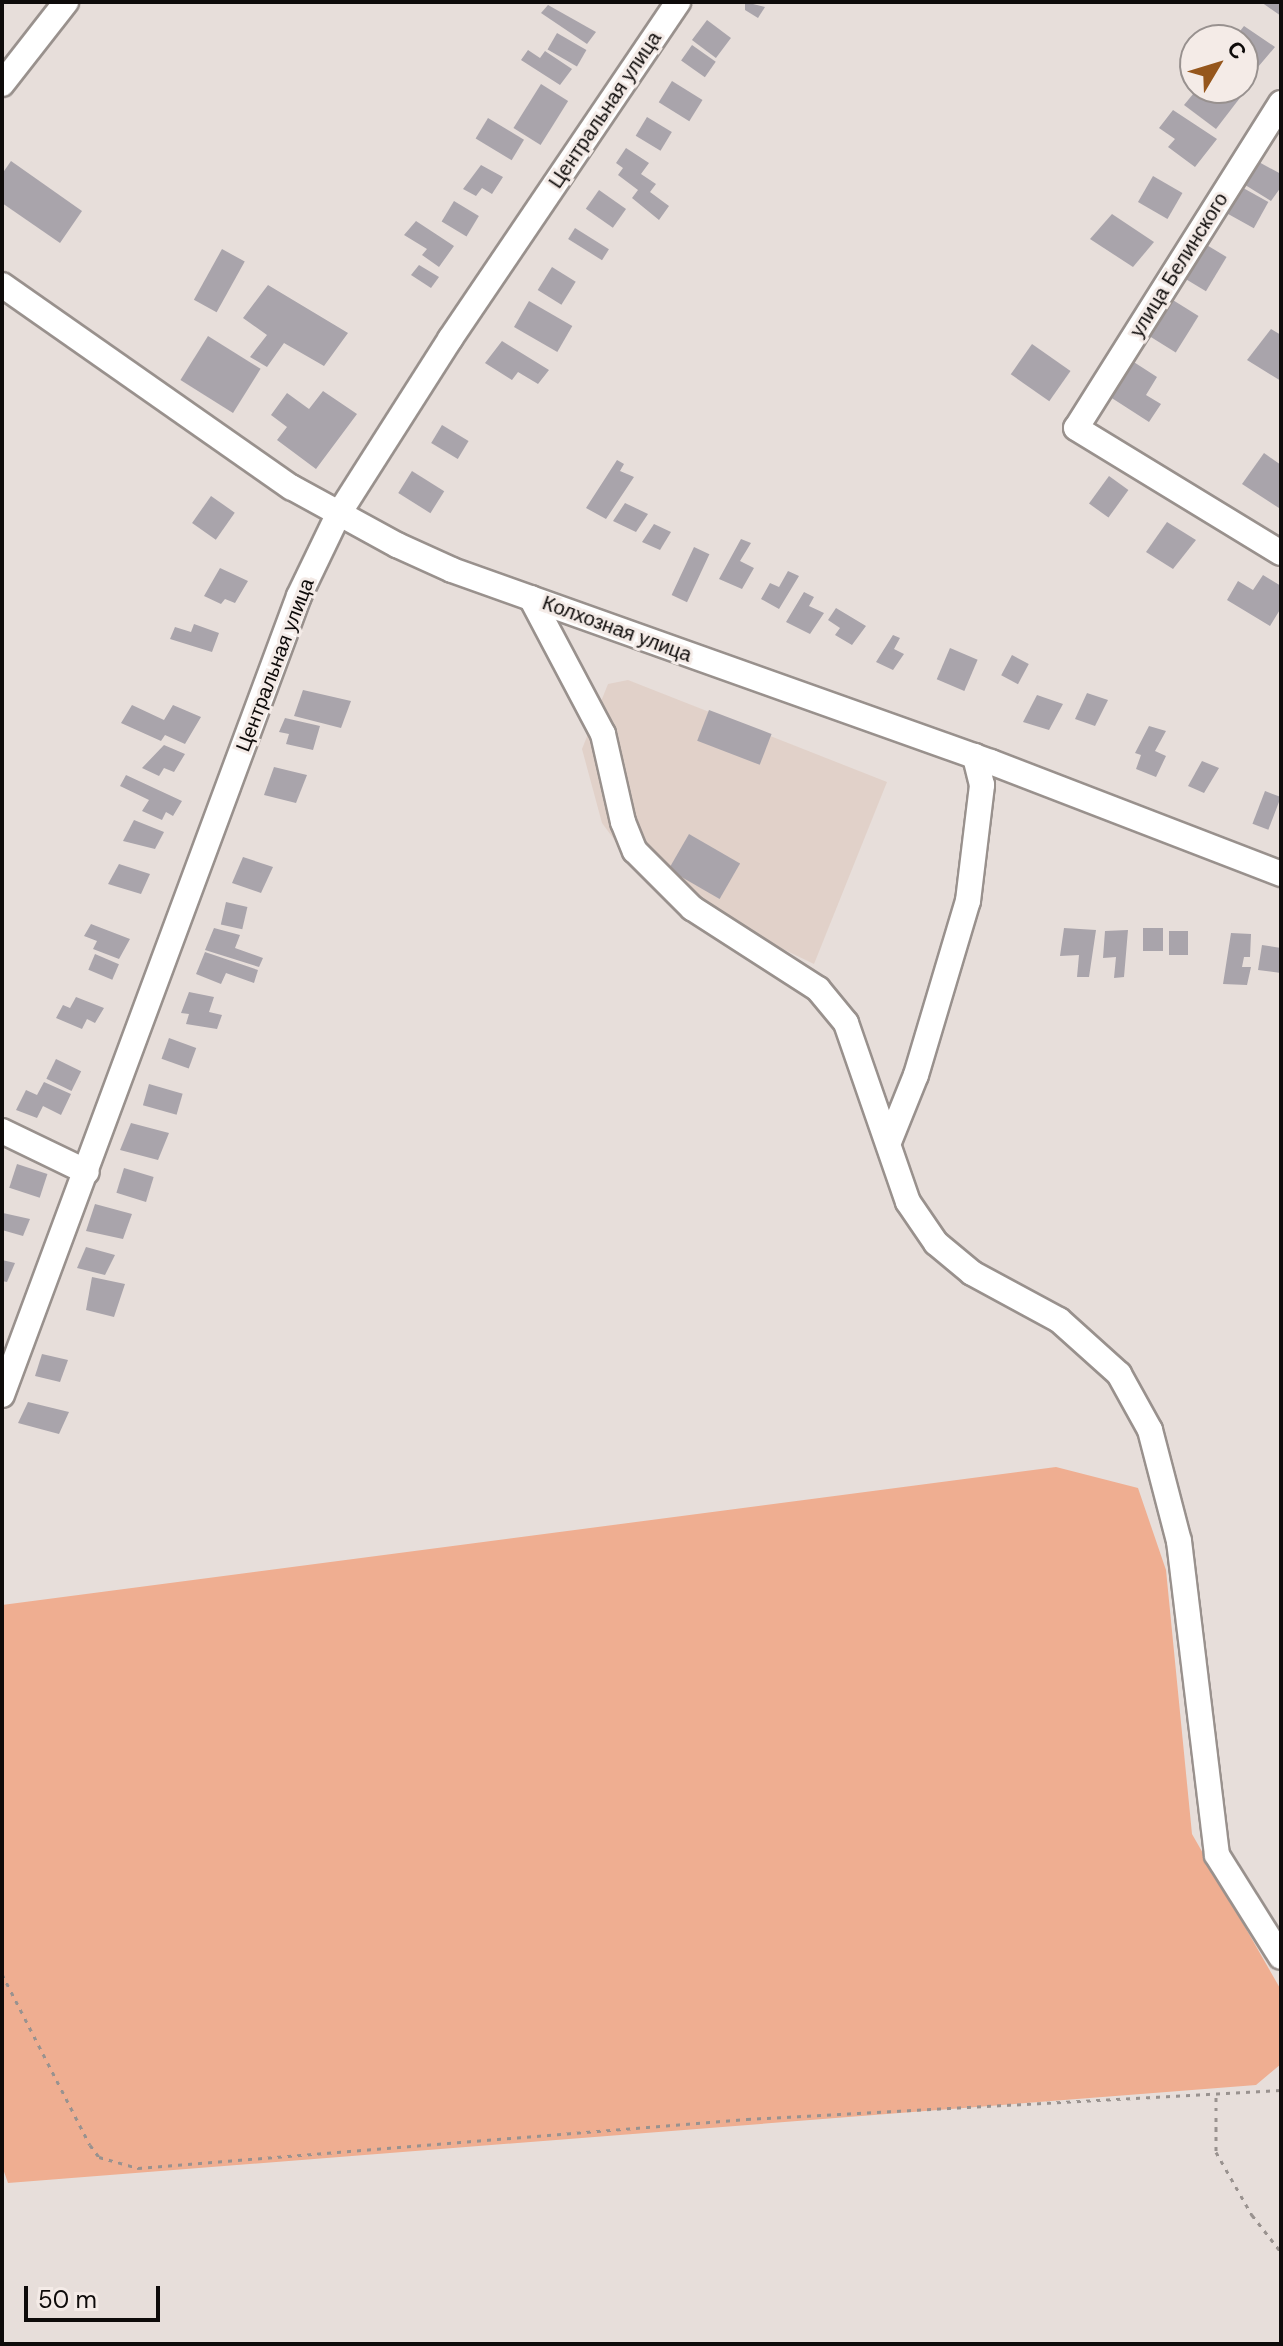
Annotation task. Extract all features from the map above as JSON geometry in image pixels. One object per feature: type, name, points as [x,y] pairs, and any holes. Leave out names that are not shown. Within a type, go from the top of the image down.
[{"type":"street","points":[[2,84],[66,2]]},
{"type":"street","name":"Центральная улица","points":[[2,1395],[299,596],[338,515],[450,339],[678,2]]},
{"type":"street","name":"улица Белинского","points":[[1281,103],[1076,428],[1281,553]]},
{"type":"street","name":"Колхозная улица","points":[[2,285],[338,515],[452,570],[975,756],[1281,874]]},
{"type":"street","points":[[531,598],[603,734],[635,851],[692,908],[818,989],[846,1023],[908,1202],[936,1243],[972,1273],[1085,1339],[1119,1374],[1150,1430],[1179,1541],[1217,1855],[1281,1957]]},
{"type":"street","points":[[889,1142],[916,1075],[968,901],[982,785],[975,756]]},
{"type":"street","points":[[2,1131],[87,1172]]},
{"type":"path","points":[[2,1974],[90,2145],[99,2157],[138,2168],[747,2119],[1216,2097],[1281,2090]]},
{"type":"path","points":[[1216,2097],[1216,2152],[1252,2215],[1281,2252]]},
{"type":"shaded area","points":[[628,680],[887,782],[814,964],[647,884],[602,823],[582,749],[608,684]]},
{"type":"shaded area","points":[[1056,1467],[1138,1488],[1166,1570],[1192,1834],[1281,1990],[1281,2064],[1256,2085],[8,2183],[2,2166],[2,1605]]},
{"type":"building","points":[[745,2],[765,7],[758,18],[745,10]]},
{"type":"building","points":[[1261,2],[1281,2],[1281,16]]},
{"type":"building","points":[[548,5],[596,32],[587,44],[541,13]]},
{"type":"building","points":[[707,20],[731,38],[716,58],[692,40]]},
{"type":"building","points":[[557,33],[586,50],[577,66],[548,49]]},
{"type":"building","points":[[1259,36],[1275,47],[1259,66]]},
{"type":"building","points":[[692,45],[716,62],[705,77],[681,61]]},
{"type":"building","points":[[528,50],[540,58],[545,51],[572,69],[560,85],[521,60]]},
{"type":"building","points":[[672,81],[703,100],[689,121],[659,102]]},
{"type":"building","points":[[541,84],[568,101],[541,145],[513,128]]},
{"type":"building","points":[[1185,104],[1235,104],[1216,129]]},
{"type":"building","points":[[1173,110],[1217,139],[1195,167],[1168,147],[1175,139],[1159,128]]},
{"type":"building","points":[[647,117],[672,132],[661,151],[636,136]]},
{"type":"building","points":[[488,118],[524,140],[512,160],[476,139]]},
{"type":"building","points":[[626,148],[649,163],[641,174],[656,184],[650,192],[669,206],[659,220],[632,198],[638,190],[618,175],[623,168],[616,163]]},
{"type":"building","points":[[11,161],[82,211],[60,243],[2,203],[2,174]]},
{"type":"building","points":[[1257,161],[1281,174],[1281,187],[1271,201],[1242,183]]},
{"type":"building","points":[[481,165],[503,177],[492,194],[482,188],[476,196],[463,189]]},
{"type":"building","points":[[1153,176],[1182,193],[1167,219],[1138,202]]},
{"type":"building","points":[[1236,184],[1268,202],[1254,228],[1221,210]]},
{"type":"building","points":[[599,190],[626,209],[613,228],[586,209]]},
{"type":"building","points":[[454,201],[479,216],[466,237],[442,222]]},
{"type":"building","points":[[1112,214],[1154,242],[1133,267],[1090,239]]},
{"type":"building","points":[[416,221],[454,246],[439,267],[422,255],[427,249],[404,235]]},
{"type":"building","points":[[575,228],[609,249],[602,260],[568,239]]},
{"type":"building","points":[[1200,241],[1227,257],[1206,291],[1179,275]]},
{"type":"building","points":[[222,249],[245,262],[217,312],[194,300]]},
{"type":"building","points":[[419,265],[439,277],[431,288],[411,275]]},
{"type":"building","points":[[552,267],[576,282],[561,305],[538,290]]},
{"type":"building","points":[[268,285],[348,333],[324,366],[284,343],[267,367],[250,357],[267,335],[243,318]]},
{"type":"building","points":[[1168,297],[1199,316],[1176,353],[1145,333]]},
{"type":"building","points":[[529,301],[572,326],[557,352],[514,327]]},
{"type":"building","points":[[1271,329],[1281,335],[1281,381],[1247,360]]},
{"type":"building","points":[[208,336],[261,369],[233,413],[180,380]]},
{"type":"building","points":[[502,341],[549,370],[538,384],[518,372],[512,380],[485,363]]},
{"type":"building","points":[[1032,344],[1071,371],[1049,401],[1011,374]]},
{"type":"building","points":[[1126,357],[1157,377],[1146,395],[1161,404],[1149,422],[1104,393]]},
{"type":"building","points":[[323,391],[357,414],[316,469],[277,440],[287,427],[271,415],[287,393],[309,409]]},
{"type":"building","points":[[442,425],[469,441],[458,459],[431,443]]},
{"type":"building","points":[[1264,453],[1281,465],[1279,508],[1242,484]]},
{"type":"building","points":[[617,460],[624,464],[620,471],[634,477],[606,519],[586,508]]},
{"type":"building","points":[[412,471],[444,491],[430,513],[398,493]]},
{"type":"building","points":[[1109,476],[1128,490],[1108,518],[1089,504]]},
{"type":"building","points":[[211,496],[235,513],[216,540],[192,523]]},
{"type":"building","points":[[625,503],[648,514],[636,532],[613,521]]},
{"type":"building","points":[[1167,522],[1196,540],[1173,569],[1146,552]]},
{"type":"building","points":[[654,524],[671,532],[660,550],[642,542]]},
{"type":"building","points":[[741,539],[751,543],[740,561],[754,568],[742,589],[719,579]]},
{"type":"building","points":[[694,547],[709,554],[687,602],[672,595]]},
{"type":"building","points":[[220,568],[248,581],[235,603],[225,599],[221,604],[204,596]]},
{"type":"building","points":[[788,571],[799,576],[779,609],[761,599],[770,583],[779,587]]},
{"type":"building","points":[[1263,575],[1281,586],[1281,608],[1270,626],[1227,600],[1238,581],[1253,590]]},
{"type":"building","points":[[804,592],[814,597],[809,606],[824,613],[810,634],[786,622]]},
{"type":"building","points":[[836,608],[866,626],[852,645],[835,635],[840,628],[828,620]]},
{"type":"building","points":[[194,624],[219,633],[212,652],[170,639],[175,627],[191,632]]},
{"type":"building","points":[[893,635],[900,638],[894,649],[904,654],[893,670],[876,662]]},
{"type":"building","points":[[950,648],[978,660],[964,691],[937,679]]},
{"type":"building","points":[[1012,655],[1029,664],[1018,684],[1001,675]]},
{"type":"building","points":[[303,690],[351,701],[341,728],[294,716]]},
{"type":"building","points":[[1087,693],[1108,700],[1095,726],[1075,719]]},
{"type":"building","points":[[1037,695],[1063,704],[1049,730],[1023,722]]},
{"type":"building","points":[[132,705],[164,720],[173,705],[201,717],[185,744],[165,735],[161,741],[121,723]]},
{"type":"building","points":[[709,710],[772,734],[760,765],[697,741]]},
{"type":"building","points":[[285,718],[320,726],[313,750],[286,744],[289,734],[279,732]]},
{"type":"building","points":[[1149,726],[1166,731],[1155,751],[1166,756],[1156,777],[1136,769],[1141,755],[1135,753]]},
{"type":"building","points":[[164,745],[185,754],[174,772],[164,768],[159,776],[142,768]]},
{"type":"building","points":[[1202,761],[1219,768],[1204,793],[1188,786]]},
{"type":"building","points":[[274,767],[307,775],[296,803],[264,795]]},
{"type":"building","points":[[126,775],[182,801],[173,816],[166,812],[162,820],[142,811],[149,800],[120,786]]},
{"type":"building","points":[[1265,791],[1281,797],[1268,830],[1252,824]]},
{"type":"building","points":[[134,820],[164,832],[155,849],[123,841]]},
{"type":"building","points":[[689,834],[740,864],[720,899],[668,870]]},
{"type":"building","points":[[243,857],[273,867],[261,893],[232,883]]},
{"type":"building","points":[[119,864],[150,874],[141,894],[108,884]]},
{"type":"building","points":[[226,902],[247,907],[242,929],[221,924]]},
{"type":"building","points":[[91,924],[130,939],[119,959],[93,949],[97,941],[84,936]]},
{"type":"building","points":[[214,928],[240,935],[235,948],[263,958],[259,967],[205,950]]},
{"type":"building","points":[[1064,928],[1096,930],[1089,977],[1077,977],[1079,955],[1060,956]]},
{"type":"building","points":[[1143,928],[1163,928],[1163,951],[1143,951]]},
{"type":"building","points":[[1128,930],[1124,977],[1114,978],[1116,957],[1103,958],[1105,931]]},
{"type":"building","points":[[1169,931],[1188,931],[1188,955],[1169,955]]},
{"type":"building","points":[[1231,933],[1251,934],[1250,957],[1244,957],[1242,967],[1251,967],[1247,985],[1223,984]]},
{"type":"building","points":[[1262,945],[1281,948],[1281,973],[1258,970]]},
{"type":"building","points":[[205,952],[258,970],[254,983],[226,973],[221,984],[196,974]]},
{"type":"building","points":[[95,954],[119,964],[112,980],[88,970]]},
{"type":"building","points":[[189,992],[214,997],[209,1012],[222,1015],[217,1029],[186,1024],[189,1014],[181,1013]]},
{"type":"building","points":[[76,997],[104,1008],[95,1023],[87,1019],[82,1029],[56,1018],[63,1005],[70,1008]]},
{"type":"building","points":[[169,1038],[196,1048],[189,1069],[161,1059]]},
{"type":"building","points":[[56,1059],[81,1071],[72,1091],[46,1079]]},
{"type":"building","points":[[44,1082],[71,1094],[61,1115],[43,1106],[37,1118],[16,1110],[26,1090],[37,1095]]},
{"type":"building","points":[[149,1084],[183,1094],[177,1115],[143,1105]]},
{"type":"building","points":[[131,1123],[169,1133],[158,1160],[120,1150]]},
{"type":"building","points":[[17,1164],[47,1174],[40,1198],[9,1188]]},
{"type":"building","points":[[124,1168],[154,1177],[146,1202],[116,1193]]},
{"type":"building","points":[[95,1204],[132,1214],[123,1239],[86,1231]]},
{"type":"building","points":[[3,1213],[30,1219],[23,1236],[2,1230]]},
{"type":"building","points":[[86,1247],[115,1255],[105,1275],[77,1268]]},
{"type":"building","points":[[2,1260],[15,1263],[7,1282],[2,1281]]},
{"type":"building","points":[[92,1277],[125,1284],[114,1317],[86,1310]]},
{"type":"building","points":[[42,1354],[68,1360],[60,1382],[35,1376]]},
{"type":"building","points":[[28,1402],[69,1412],[59,1434],[18,1423]]}]
